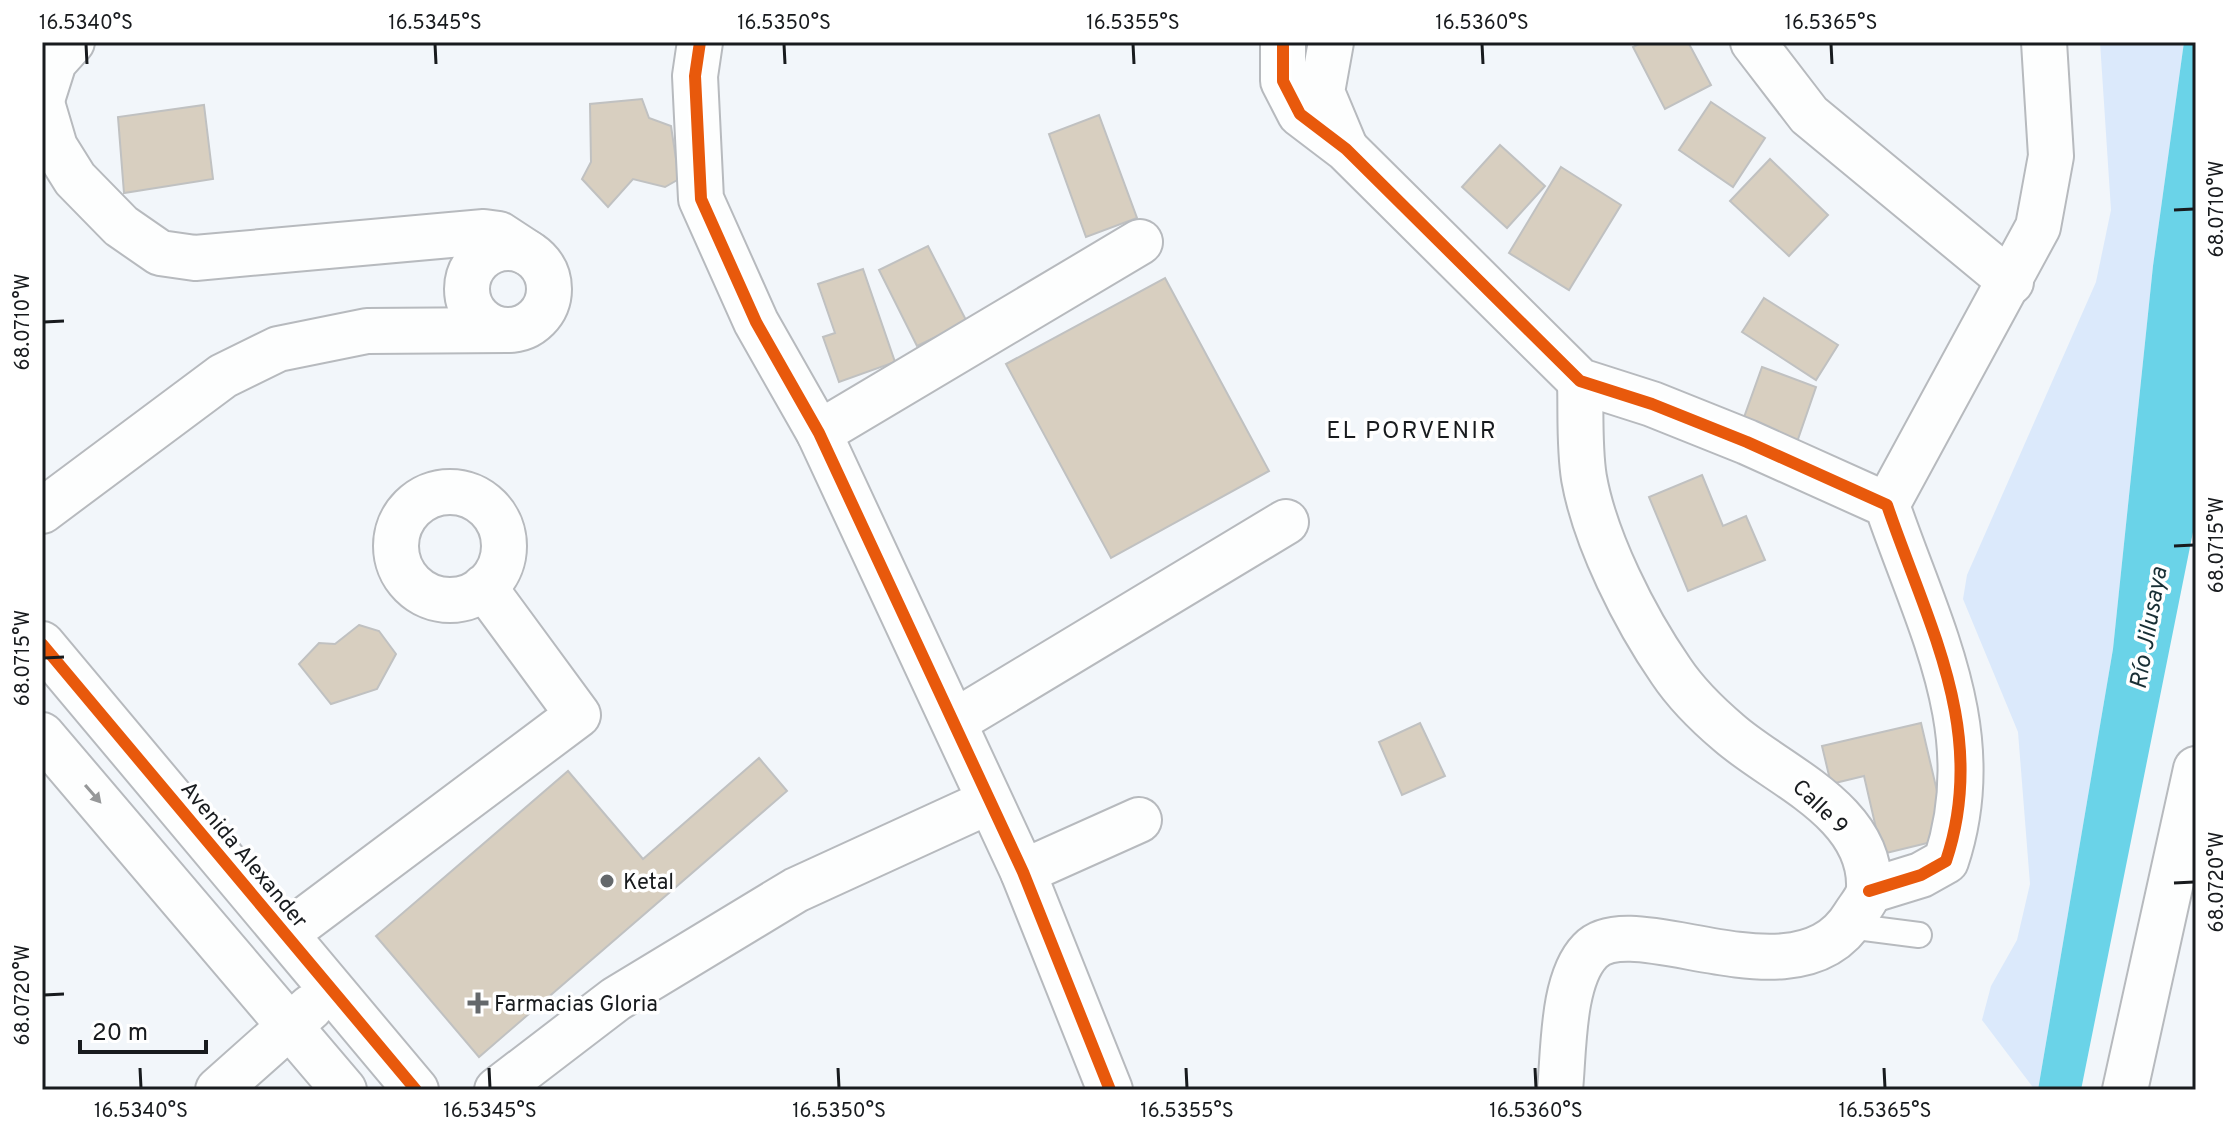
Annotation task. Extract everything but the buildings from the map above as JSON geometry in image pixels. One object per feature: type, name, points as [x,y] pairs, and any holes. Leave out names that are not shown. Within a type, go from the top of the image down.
[{"type":"street","points":[[42,511],[223,376],[278,349],[367,331],[507,330],[533,322],[547,300],[546,273],[528,253],[499,234],[484,232],[195,258],[160,253],[121,226],[75,179],[55,147],[42,102],[54,62],[72,42]]},
{"type":"street","points":[[700,42],[695,76],[701,199],[756,322],[819,433],[1023,872],[1110,1090]]},
{"type":"street","points":[[1283,42],[1283,81],[1300,114],[1346,149],[1580,381],[1652,404],[1747,442],[1887,505],[1947,666],[1961,733],[1958,825],[1946,861],[1859,908],[1825,944],[1786,957],[1742,956],[1618,936],[1592,948],[1574,972],[1560,1090]]},
{"type":"street","points":[[1331,42],[1322,92],[1346,149]]},
{"type":"street","points":[[1753,42],[1809,115],[2011,282]]},
{"type":"street","points":[[1887,505],[2011,282],[2038,227],[2051,156],[2044,42]]},
{"type":"street","points":[[428,238],[450,250],[460,262],[467,293],[482,321],[507,330]]},
{"type":"street","points":[[819,433],[1140,242]]},
{"type":"street","points":[[434,331],[459,314],[467,293],[470,272],[488,253],[501,248],[528,253]]},
{"type":"street","name":"Calle 9","points":[[1580,381],[1584,478],[1614,572],[1672,672],[1729,733],[1799,782],[1849,827],[1864,858],[1859,908]]},
{"type":"street","points":[[954,722],[1286,522]]},
{"type":"street","points":[[287,933],[578,715],[484,587]]},
{"type":"street","name":"Avenida Alexander","points":[[42,644],[416,1090]]},
{"type":"street","points":[[42,735],[344,1090]]},
{"type":"street","points":[[2125,1090],[2196,769]]},
{"type":"street","points":[[497,1090],[616,999],[796,890],[988,802]]},
{"type":"street","points":[[1023,872],[1139,820]]},
{"type":"street","points":[[218,1090],[289,1024],[331,992]]},
{"type":"lane","points":[[1859,908],[1919,935]]},
{"type":"shaded area","points":[[2100,42],[2184,42],[2153,266],[2113,649],[2038,1090],[2035,1090],[1982,1020],[1991,986],[2017,940],[2030,884],[2018,732],[1963,599],[1967,575],[2096,282],[2111,210]]},
{"type":"water","name":"Río Jilusaya","points":[[2184,42],[2196,42],[2196,460],[2193,532],[2081,1090],[2038,1090],[2113,649],[2153,266]]},
{"type":"cycle path","points":[[700,42],[695,76],[701,199],[756,322],[819,433],[1023,872],[1110,1090]]},
{"type":"cycle path","points":[[1283,42],[1283,81],[1300,114],[1346,149],[1580,381],[1652,404],[1747,442],[1887,505],[1948,680],[1957,723],[1961,768],[1957,814],[1946,861],[1921,875],[1869,891]]},
{"type":"cycle path","points":[[42,644],[416,1090]]},
{"type":"place","name":"Ketal","points":[[607,881]]},
{"type":"place","name":"Farmacias Gloria","points":[[478,1003]]},
{"type":"district","name":"EL PORVENIR","points":[[1412,430]]}]
